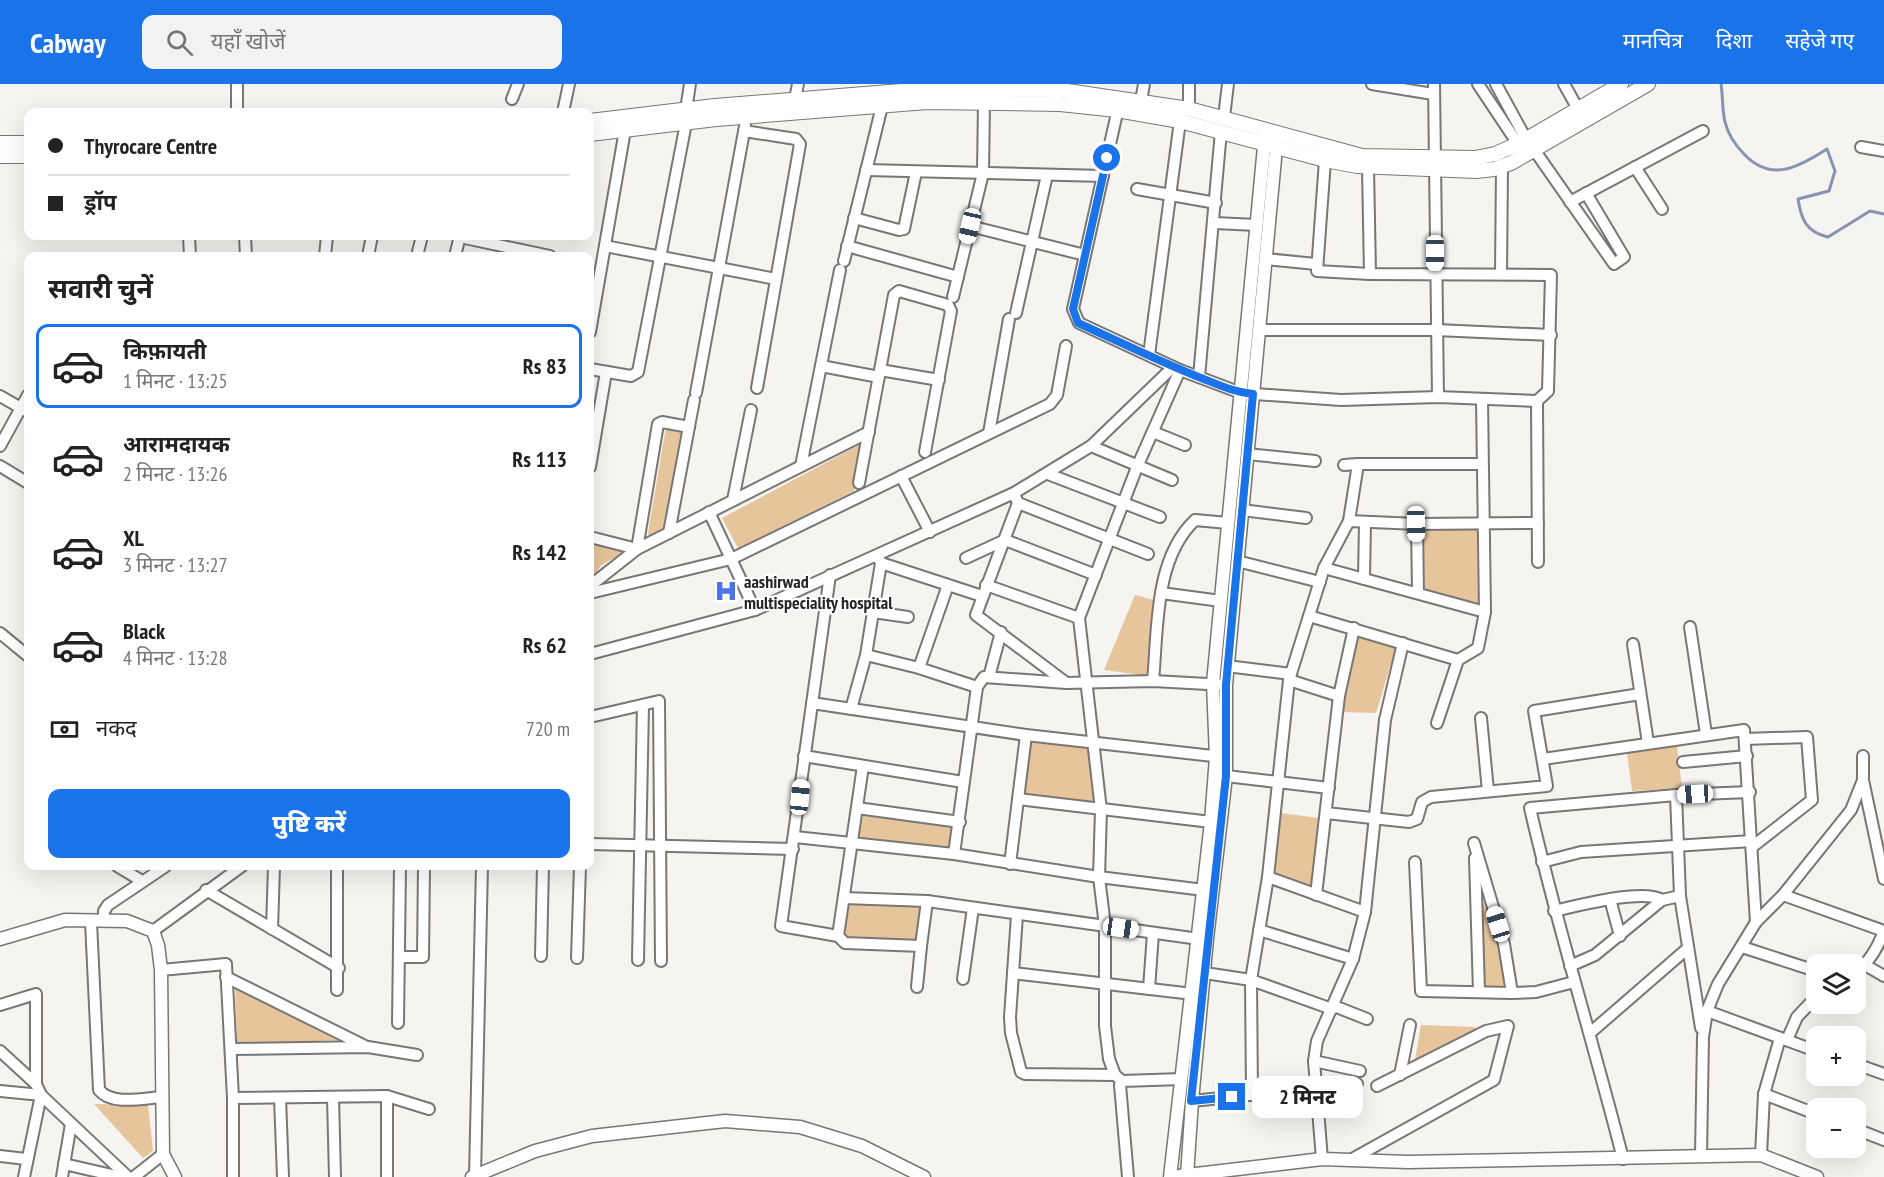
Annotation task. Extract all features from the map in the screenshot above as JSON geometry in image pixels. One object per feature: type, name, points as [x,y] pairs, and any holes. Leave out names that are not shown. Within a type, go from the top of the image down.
[{"type":"main road","points":[[1271,138],[1325,160],[1368,167],[1475,158],[1495,154],[1522,142],[1621,84]]},
{"type":"main road","points":[[594,121],[686,116],[746,117],[927,102],[1119,104],[1141,101],[1189,109],[1222,124],[1271,138],[1362,156],[1436,163],[1482,171],[1502,167],[1535,151],[1648,84]]},
{"type":"main road","points":[[594,134],[795,99],[926,89],[1061,90],[1180,121],[1222,124]]},
{"type":"main road","points":[[0,143],[24,143]]},
{"type":"main road","points":[[0,156],[24,156]]},
{"type":"street","points":[[237,84],[237,108]]},
{"type":"street","points":[[512,99],[518,84]]},
{"type":"street","points":[[564,108],[569,84]]},
{"type":"street","points":[[594,370],[631,376],[638,372],[690,84]]},
{"type":"street","points":[[795,99],[798,84]]},
{"type":"street","points":[[1141,101],[1144,84]]},
{"type":"street","points":[[1189,84],[1189,109]]},
{"type":"street","points":[[1199,377],[1215,223],[1222,124],[1228,84]]},
{"type":"street","points":[[1372,84],[1433,89],[1438,397]]},
{"type":"street","points":[[1478,84],[1522,142]]},
{"type":"street","points":[[1496,84],[1522,142]]},
{"type":"street","points":[[1564,84],[1578,109]]},
{"type":"street","points":[[953,297],[983,173],[984,103]]},
{"type":"street","points":[[1119,104],[1073,309],[1078,323],[1177,368],[1247,394],[1341,400],[1438,397],[1537,401],[1548,391],[1551,275],[1320,272],[1316,269],[1316,264],[1325,160]]},
{"type":"street","points":[[801,466],[842,265],[882,106]]},
{"type":"street","points":[[669,533],[746,117]]},
{"type":"street","points":[[1149,355],[1180,121]]},
{"type":"street","points":[[594,309],[625,130]]},
{"type":"street","points":[[744,131],[799,141],[757,388]]},
{"type":"street","points":[[1570,202],[1702,131]]},
{"type":"street","points":[[1219,684],[1227,666],[1247,454],[1247,394],[1256,225],[1271,138]]},
{"type":"street","points":[[1271,138],[1266,259],[1259,330],[1228,523],[1221,601],[1219,684],[1221,757],[1170,1177],[1322,1160],[1407,1162],[1623,1159],[1701,1155],[1761,1155],[1817,1177]]},
{"type":"street","points":[[1861,147],[1884,151]]},
{"type":"street","points":[[1535,151],[1614,264],[1624,257],[1586,193]]},
{"type":"street","points":[[1368,167],[1370,274]]},
{"type":"street","points":[[1501,274],[1502,167]]},
{"type":"street","points":[[1635,167],[1662,209]]},
{"type":"street","points":[[866,170],[1103,176]]},
{"type":"street","points":[[854,218],[898,230],[904,229],[916,172]]},
{"type":"street","points":[[989,433],[1012,316],[1047,175]]},
{"type":"street","points":[[1137,189],[1170,197],[1216,203]]},
{"type":"street","points":[[1215,223],[1256,225]]},
{"type":"street","points":[[970,226],[1085,255]]},
{"type":"street","points":[[472,240],[506,251]]},
{"type":"street","points":[[605,246],[776,279]]},
{"type":"street","points":[[847,246],[958,277]]},
{"type":"street","points":[[1266,259],[1316,264]]},
{"type":"street","points":[[859,483],[894,295],[899,291],[951,307],[925,452]]},
{"type":"street","points":[[1259,330],[1436,330],[1551,335]]},
{"type":"street","points":[[594,592],[731,560],[1054,400],[1066,346]]},
{"type":"street","points":[[821,366],[939,380]]},
{"type":"street","points":[[1128,1177],[1119,1078],[1109,1059],[1105,1026],[1105,926],[1100,878],[1101,810],[1079,618],[1177,368]]},
{"type":"street","points":[[594,653],[755,610],[830,575],[879,560],[930,532],[1016,498],[1048,474],[1091,447],[1177,368]]},
{"type":"street","points":[[594,443],[606,372]]},
{"type":"street","points":[[0,396],[24,409]]},
{"type":"street","points":[[1437,723],[1458,660],[1478,648],[1485,612],[1482,399]]},
{"type":"street","points":[[1537,401],[1538,562]]},
{"type":"street","points":[[733,500],[751,410]]},
{"type":"street","points":[[0,446],[24,411]]},
{"type":"street","points":[[637,549],[658,424],[662,422],[689,427]]},
{"type":"street","points":[[594,583],[637,549],[869,432]]},
{"type":"street","points":[[1153,432],[1185,445]]},
{"type":"street","points":[[1091,447],[1172,480]]},
{"type":"street","points":[[1247,454],[1315,461]]},
{"type":"street","points":[[1252,1095],[1251,980],[1268,878],[1290,677],[1324,568],[1349,521],[1358,464]]},
{"type":"street","points":[[1344,465],[1482,464]]},
{"type":"street","points":[[0,466],[24,481]]},
{"type":"street","points":[[1048,474],[1160,517]]},
{"type":"street","points":[[902,476],[930,532]]},
{"type":"street","points":[[1016,498],[1148,554]]},
{"type":"street","points":[[1016,498],[1005,540],[976,615],[1066,683]]},
{"type":"street","points":[[1242,510],[1306,518]]},
{"type":"street","points":[[709,513],[755,610]]},
{"type":"street","points":[[1153,681],[1161,593],[1168,564],[1179,538],[1195,520],[1228,523]]},
{"type":"street","points":[[1349,521],[1416,524],[1538,523]]},
{"type":"street","points":[[1364,579],[1365,522]]},
{"type":"street","points":[[1416,524],[1418,593]]},
{"type":"street","points":[[594,538],[637,549]]},
{"type":"street","points":[[966,558],[1005,540],[1096,575]]},
{"type":"street","points":[[879,560],[982,596]]},
{"type":"street","points":[[851,709],[866,656],[879,560]]},
{"type":"street","points":[[1237,561],[1320,582]]},
{"type":"street","points":[[1324,568],[1485,612]]},
{"type":"street","points":[[830,575],[781,926],[838,936],[845,943],[921,946]]},
{"type":"street","points":[[919,668],[948,585]]},
{"type":"street","points":[[986,585],[1079,618]]},
{"type":"street","points":[[1161,593],[1221,601]]},
{"type":"street","points":[[873,612],[908,618]]},
{"type":"street","points":[[1309,616],[1458,660]]},
{"type":"street","points":[[1690,627],[1706,734]]},
{"type":"street","points":[[1316,895],[1339,696],[1354,628]]},
{"type":"street","points":[[989,676],[1001,632]]},
{"type":"street","points":[[0,633],[24,653]]},
{"type":"street","points":[[1322,1160],[1315,1088],[1314,1061],[1317,1041],[1353,959],[1365,912],[1385,720],[1403,643]]},
{"type":"street","points":[[1633,644],[1648,743]]},
{"type":"street","points":[[866,656],[919,668],[977,687]]},
{"type":"street","points":[[1227,666],[1290,677],[1339,696]]},
{"type":"street","points":[[954,854],[977,687],[984,676],[1066,683],[1153,681],[1219,684]]},
{"type":"street","points":[[1326,813],[1402,822],[1413,821],[1417,819],[1422,802],[1426,799],[1547,786],[1534,711],[1640,694]]},
{"type":"street","points":[[594,716],[659,701],[661,961]]},
{"type":"street","points":[[812,703],[971,728],[1221,757]]},
{"type":"street","points":[[638,960],[643,705]]},
{"type":"street","points":[[1481,718],[1488,791]]},
{"type":"street","points":[[1543,759],[1744,730],[1750,792],[1756,922]]},
{"type":"street","points":[[1010,864],[1026,735]]},
{"type":"street","points":[[1542,862],[1581,852],[1752,844],[1812,800],[1807,736],[1745,739]]},
{"type":"street","points":[[804,756],[963,782]]},
{"type":"street","points":[[1683,762],[1747,756]]},
{"type":"street","points":[[1863,756],[1863,780],[1884,879]]},
{"type":"street","points":[[1181,1176],[1226,776],[1221,757]]},
{"type":"street","points":[[838,936],[853,843],[862,766]]},
{"type":"street","points":[[1226,776],[1329,788]]},
{"type":"street","points":[[1701,1155],[1703,1037],[1707,1011],[1718,984],[1756,922],[1783,895],[1851,810],[1863,780]]},
{"type":"street","points":[[1527,788],[1554,911],[1590,1033],[1623,1159]]},
{"type":"street","points":[[1530,808],[1676,795],[1750,792]]},
{"type":"street","points":[[1676,795],[1680,896],[1703,1037]]},
{"type":"street","points":[[1018,799],[1212,822]]},
{"type":"street","points":[[857,808],[960,822]]},
{"type":"street","points":[[795,837],[954,854],[1100,878],[1204,890]]},
{"type":"street","points":[[1479,992],[1474,843],[1504,944],[1512,993]]},
{"type":"street","points":[[594,844],[660,848],[793,849]]},
{"type":"street","points":[[1415,862],[1420,991],[1536,992],[1574,982]]},
{"type":"street","points":[[124,870],[142,881]]},
{"type":"street","points":[[104,921],[104,911],[108,905],[160,870]]},
{"type":"street","points":[[153,931],[236,870]]},
{"type":"street","points":[[272,930],[274,870]]},
{"type":"street","points":[[337,870],[339,968],[337,990]]},
{"type":"street","points":[[398,1023],[400,870]]},
{"type":"street","points":[[399,957],[423,957],[424,870]]},
{"type":"street","points":[[482,870],[474,1176],[535,1151],[592,1136],[724,1121],[800,1127],[862,1146],[924,1177]]},
{"type":"street","points":[[541,956],[543,870]]},
{"type":"street","points":[[577,958],[580,870]]},
{"type":"street","points":[[1268,878],[1365,912]]},
{"type":"street","points":[[206,890],[339,968]]},
{"type":"street","points":[[1783,895],[1884,931],[1879,944],[1866,961]]},
{"type":"street","points":[[1554,911],[1610,899],[1655,896],[1662,900]]},
{"type":"street","points":[[1569,966],[1595,955],[1662,900],[1680,896]]},
{"type":"street","points":[[844,898],[927,901],[1199,939]]},
{"type":"street","points":[[1610,899],[1620,936]]},
{"type":"street","points":[[917,987],[927,901]]},
{"type":"street","points":[[963,979],[973,908]]},
{"type":"street","points":[[1017,915],[1011,1033],[1021,1072],[1025,1074],[1182,1079]]},
{"type":"street","points":[[0,939],[65,920],[127,921],[153,931],[158,945],[161,970],[163,1154],[175,1177]]},
{"type":"street","points":[[91,922],[99,1090],[103,1095],[113,1099],[162,1097]]},
{"type":"street","points":[[1260,930],[1353,959]]},
{"type":"street","points":[[1149,989],[1154,933]]},
{"type":"street","points":[[1742,947],[1806,968]]},
{"type":"street","points":[[1590,1033],[1688,948]]},
{"type":"street","points":[[161,970],[226,964],[233,1098],[233,1177]]},
{"type":"street","points":[[1866,971],[1884,976]]},
{"type":"street","points":[[1013,973],[1192,994]]},
{"type":"street","points":[[1205,973],[1251,980],[1367,1019]]},
{"type":"street","points":[[226,977],[368,1047]]},
{"type":"street","points":[[0,1005],[36,994],[36,1084]]},
{"type":"street","points":[[1761,1155],[1764,1094],[1783,1039],[1806,1008]]},
{"type":"street","points":[[1707,1011],[1806,1047]]},
{"type":"street","points":[[1400,1074],[1410,1025]]},
{"type":"street","points":[[1352,1159],[1494,1080],[1508,1026],[1486,1031],[1377,1086]]},
{"type":"street","points":[[231,1049],[368,1047],[417,1055]]},
{"type":"street","points":[[0,1051],[36,1084],[41,1095],[128,1177]]},
{"type":"street","points":[[1314,1061],[1360,1071]]},
{"type":"street","points":[[1866,1068],[1884,1074]]},
{"type":"street","points":[[1191,1101],[1357,1084]]},
{"type":"street","points":[[0,1091],[41,1095]]},
{"type":"street","points":[[1764,1094],[1806,1110]]},
{"type":"street","points":[[24,1177],[41,1095]]},
{"type":"street","points":[[333,1096],[335,1177]]},
{"type":"street","points":[[233,1098],[387,1096],[429,1109]]},
{"type":"street","points":[[387,1096],[387,1177]]},
{"type":"street","points":[[280,1098],[283,1177]]},
{"type":"street","points":[[62,1177],[71,1124]]},
{"type":"street","points":[[1866,1133],[1884,1140]]},
{"type":"street","points":[[134,1177],[163,1154]]},
{"type":"street","points":[[0,1156],[26,1159]]},
{"type":"street","points":[[64,1164],[121,1177]]},
{"type":"shaded area","points":[[666,427],[690,432],[674,528],[651,540],[648,533]]},
{"type":"shaded area","points":[[861,444],[863,447],[854,491],[738,548],[722,518]]},
{"type":"shaded area","points":[[1423,528],[1477,528],[1478,606],[1425,591]]},
{"type":"shaded area","points":[[594,541],[630,550],[601,565],[594,576]]},
{"type":"shaded area","points":[[1135,595],[1154,600],[1149,676],[1104,670]]},
{"type":"shaded area","points":[[1357,635],[1396,647],[1376,713],[1341,712],[1341,700]]},
{"type":"shaded area","points":[[1031,741],[1092,749],[1095,803],[1025,794]]},
{"type":"shaded area","points":[[1677,746],[1682,788],[1632,791],[1627,753]]},
{"type":"shaded area","points":[[1281,813],[1318,818],[1311,887],[1274,876]]},
{"type":"shaded area","points":[[863,816],[952,825],[948,849],[859,838]]},
{"type":"shaded area","points":[[848,902],[920,905],[915,943],[844,938]]},
{"type":"shaded area","points":[[1488,902],[1507,987],[1483,987],[1479,903]]},
{"type":"shaded area","points":[[235,986],[337,1040],[237,1044]]},
{"type":"shaded area","points":[[1421,1025],[1475,1027],[1475,1030],[1415,1060]]},
{"type":"shaded area","points":[[94,1104],[148,1105],[153,1151],[143,1158]]},
{"type":"waterway","points":[[1721,84],[1724,117],[1728,131],[1738,147],[1754,163],[1764,168],[1785,169],[1796,166],[1827,149],[1835,171],[1829,191],[1798,199],[1803,218],[1814,232],[1828,237],[1870,211],[1884,214]]},
{"type":"place","name":"aashirwad multispeciality hospital","points":[[726,591]]},
{"type":"route","points":[[1107,158],[1073,309],[1078,323],[1180,370],[1240,393],[1253,394],[1226,685],[1226,776],[1191,1101],[1232,1097]]}]
